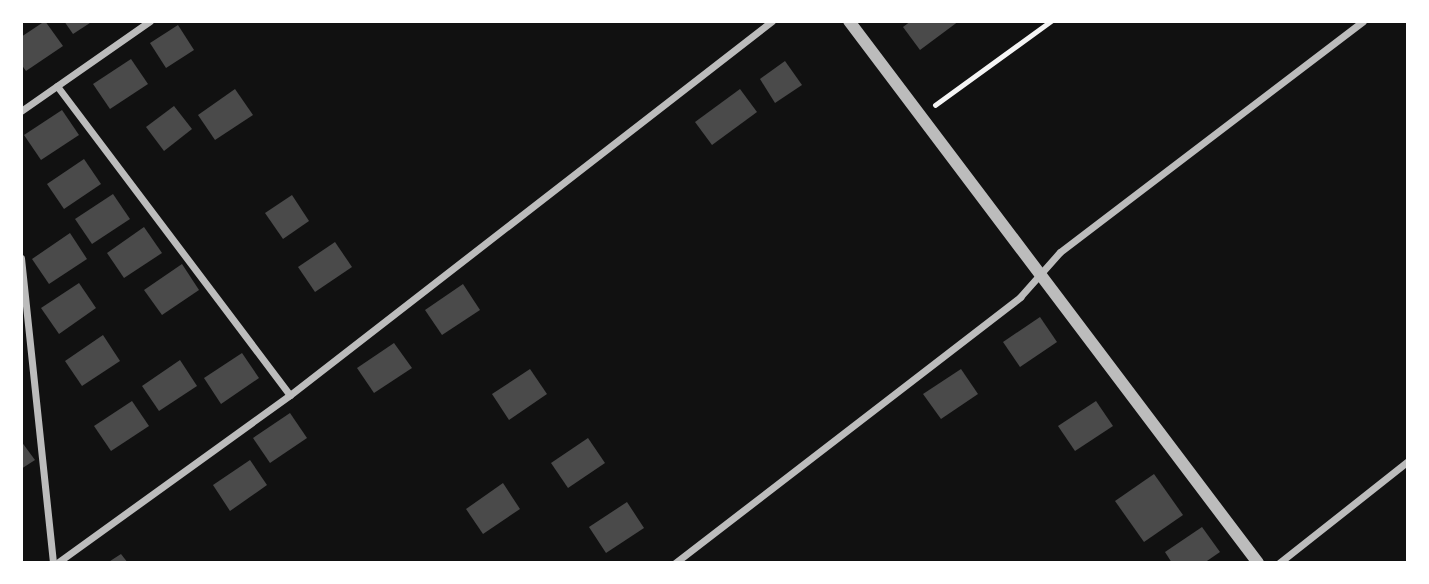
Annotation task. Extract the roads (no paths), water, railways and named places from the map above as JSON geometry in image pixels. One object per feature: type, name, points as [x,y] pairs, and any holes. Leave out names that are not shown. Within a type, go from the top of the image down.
[{"type":"street","points":[[21,111],[150,21]]},
{"type":"street","points":[[21,258],[55,563],[290,395],[772,21]]},
{"type":"street","points":[[849,21],[1258,563]]},
{"type":"street","points":[[675,563],[1041,277],[1060,252],[1363,21]]},
{"type":"street","points":[[57,86],[290,395]]},
{"type":"street","points":[[1279,563],[1408,461]]}]
